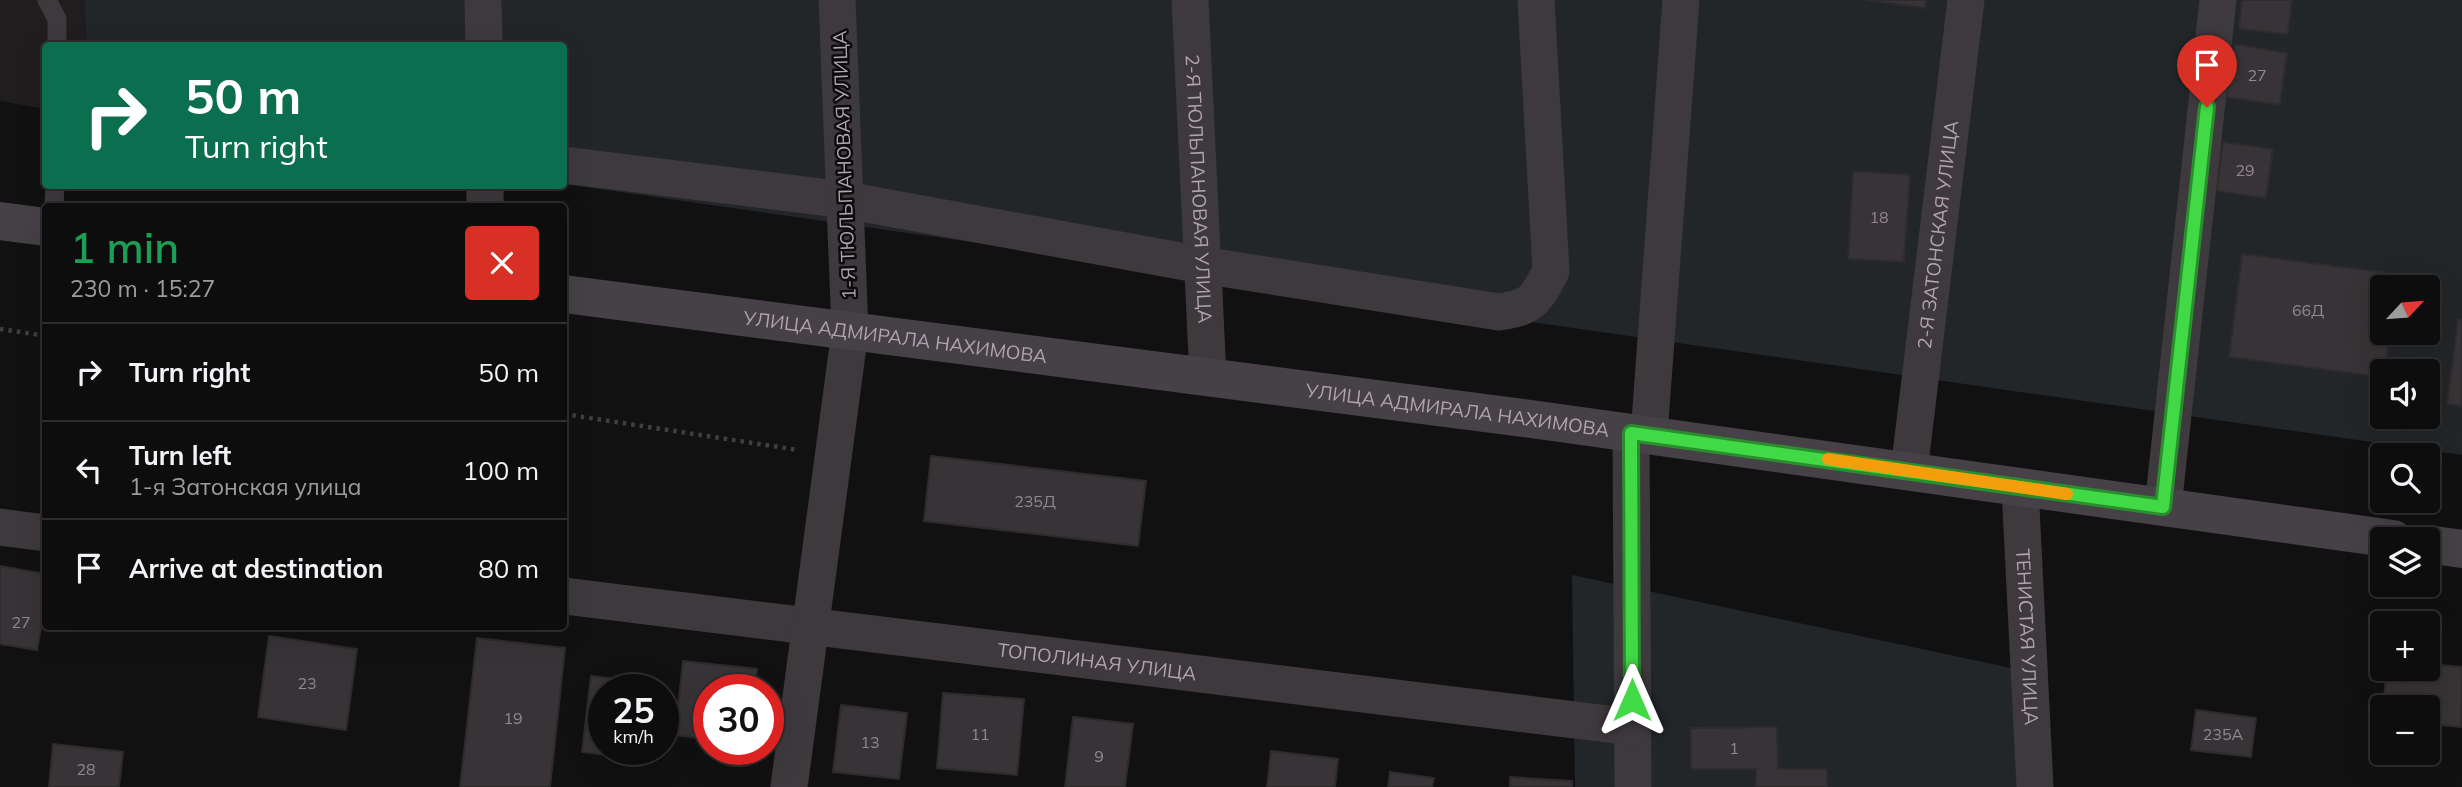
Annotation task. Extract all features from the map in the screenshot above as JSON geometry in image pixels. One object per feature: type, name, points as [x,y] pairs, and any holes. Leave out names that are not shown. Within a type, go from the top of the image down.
[{"type":"main road","points":[[0,221],[42,226]]},
{"type":"main road","name":"УЛИЦА АДМИРАЛА НАХИМОВА","points":[[567,294],[1640,434],[2370,536]]},
{"type":"main road","points":[[2440,546],[2462,549]]},
{"type":"street","points":[[483,0],[484,42]]},
{"type":"street","name":"1-Я ТЮЛЬПАНОВАЯ УЛИЦА","points":[[789,787],[850,331],[837,0]]},
{"type":"street","name":"2-Я ТЮЛЬПАНОВАЯ УЛИЦА","points":[[1190,0],[1208,377]]},
{"type":"street","points":[[567,165],[845,200],[1202,265],[1499,312],[1522,309],[1538,295],[1551,271],[1536,0]]},
{"type":"street","points":[[1633,787],[1632,727],[1640,434],[1681,0]]},
{"type":"street","name":"2-Я ЗАТОНСКАЯ УЛИЦА","points":[[1909,471],[1966,0]]},
{"type":"street","points":[[2163,507],[2218,0]]},
{"type":"street","name":"ТЕНИСТАЯ УЛИЦА","points":[[2021,487],[2035,787]]},
{"type":"street","points":[[0,527],[42,532]]},
{"type":"street","name":"ТОПОЛИНАЯ УЛИЦА","points":[[567,596],[1632,727]]},
{"type":"lane","points":[[47,0],[57,19],[57,42]]},
{"type":"path","points":[[0,329],[42,335]]},
{"type":"path","points":[[567,414],[834,455]]},
{"type":"shaded area","points":[[0,0],[84,0],[87,42],[42,42],[42,108],[0,101]]},
{"type":"shaded area","points":[[84,0],[2462,0],[2462,455],[2440,452],[2440,443],[2378,443],[567,184],[567,42],[87,42]]},
{"type":"shaded area","points":[[1572,575],[2016,669],[2019,787],[1575,787]]},
{"type":"building","points":[[1866,0],[1926,0],[1925,8]]},
{"type":"building","points":[[2242,0],[2292,0],[2288,34],[2239,29]]},
{"type":"building","points":[[2234,44],[2287,53],[2280,105],[2226,97]]},
{"type":"building","points":[[2223,142],[2273,149],[2266,198],[2216,191]]},
{"type":"building","points":[[1853,171],[1910,175],[1904,262],[1848,259]]},
{"type":"building","points":[[2242,254],[2397,274],[2370,275],[2370,345],[2388,345],[2387,359],[2370,359],[2370,375],[2229,357]]},
{"type":"building","points":[[2458,320],[2462,320],[2462,406],[2447,404]]},
{"type":"building","points":[[931,456],[1146,481],[1138,546],[924,521]]},
{"type":"building","points":[[0,566],[42,573],[42,623],[37,650],[0,644]]},
{"type":"building","points":[[269,636],[357,649],[346,730],[258,717]]},
{"type":"building","points":[[477,638],[565,648],[550,787],[460,787]]},
{"type":"building","points":[[683,661],[757,669],[756,674],[693,674],[693,737],[679,735]]},
{"type":"building","points":[[2440,665],[2462,667],[2461,727],[2440,725],[2440,695],[2384,695],[2386,681],[2440,681]]},
{"type":"building","points":[[943,693],[1024,699],[1017,775],[937,768]]},
{"type":"building","points":[[588,701],[588,753],[582,752]]},
{"type":"building","points":[[841,705],[907,713],[899,779],[833,772]]},
{"type":"building","points":[[2196,710],[2256,718],[2251,757],[2191,750]]},
{"type":"building","points":[[1073,717],[1133,724],[1125,787],[1065,787]]},
{"type":"building","points":[[1777,727],[1778,769],[1827,769],[1827,787],[1756,787],[1756,769],[1691,769],[1691,728]]},
{"type":"building","points":[[53,744],[123,752],[119,787],[49,787]]},
{"type":"building","points":[[1271,751],[1338,759],[1335,787],[1267,787]]},
{"type":"building","points":[[1390,772],[1434,778],[1432,787],[1388,787]]},
{"type":"building","points":[[1510,777],[1572,781],[1572,787],[1510,787]]},
{"type":"slow traffic","points":[[1828,459],[2067,494]]},
{"type":"route","points":[[1632,700],[1631,433],[2163,507],[2207,107]]}]
